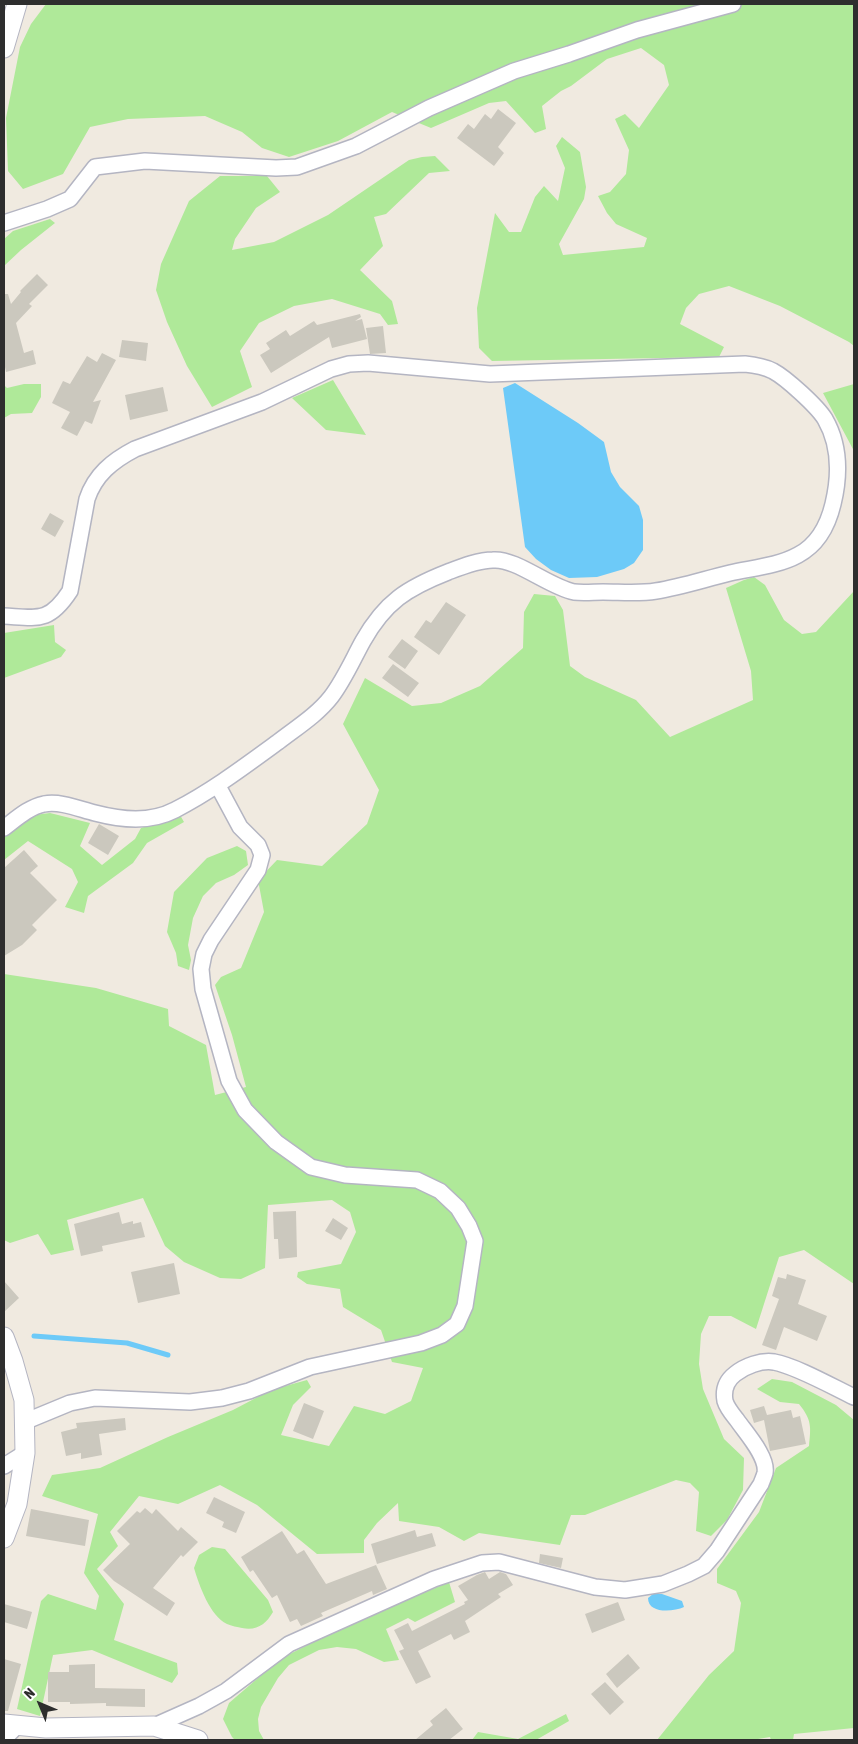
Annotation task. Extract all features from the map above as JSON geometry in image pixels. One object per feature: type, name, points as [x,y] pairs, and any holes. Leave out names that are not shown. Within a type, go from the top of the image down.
[{"type":"street","points":[[4,48],[17,4]]},
{"type":"street","points":[[4,223],[47,209],[70,199],[95,167],[145,161],[276,168],[297,167],[356,146],[429,108],[514,71],[637,30],[733,4]]},
{"type":"street","points":[[4,616],[31,619],[50,614],[61,604],[70,591],[90,488],[115,459],[262,402],[340,366],[368,363],[490,374],[745,364],[760,366],[774,371],[791,384],[822,414],[830,427],[838,460],[838,478],[833,506],[825,528],[814,544],[798,555],[778,563],[654,592],[574,592],[507,562],[495,559],[448,572],[416,587],[385,608],[331,697],[311,717],[218,786],[172,812],[152,817],[132,820],[95,813],[77,807],[44,804],[32,808],[4,828]]},
{"type":"street","points":[[24,1422],[70,1403],[95,1398],[190,1402],[222,1398],[249,1391],[310,1367],[421,1343],[442,1335],[457,1324],[465,1306],[475,1242],[469,1226],[458,1208],[440,1191],[416,1180],[345,1175],[311,1167],[276,1142],[245,1110],[229,1081],[203,989],[201,969],[204,954],[211,940],[258,870],[262,855],[258,845],[240,827],[218,786]]},
{"type":"street","points":[[4,1337],[24,1400],[25,1453],[17,1504],[4,1538]]},
{"type":"street","points":[[154,1726],[199,1706],[226,1691],[289,1644],[434,1579],[482,1563],[499,1562],[595,1587],[625,1590],[662,1584],[688,1574],[704,1566],[717,1551],[761,1484],[765,1472],[756,1446],[730,1412],[725,1401],[726,1384],[731,1377],[742,1368],[757,1363],[773,1362],[794,1369],[854,1397]]},
{"type":"street","points":[[4,1466],[25,1453]]},
{"type":"street","points":[[4,1740],[11,1725],[46,1728],[154,1726],[198,1740]]},
{"type":"green space","points":[[46,4],[854,4],[854,346],[780,306],[729,286],[699,294],[686,308],[680,324],[724,347],[719,357],[492,361],[479,348],[477,308],[495,213],[509,232],[521,232],[535,197],[544,186],[558,201],[565,168],[556,146],[562,137],[580,152],[586,187],[584,199],[559,244],[563,255],[644,247],[647,238],[616,224],[607,213],[598,196],[610,192],[626,174],[629,150],[615,119],[625,114],[639,128],[669,85],[664,65],[641,48],[607,59],[542,106],[546,129],[535,133],[506,101],[489,103],[431,128],[392,112],[338,141],[289,157],[262,148],[242,132],[205,116],[128,119],[90,127],[63,174],[23,189],[8,171],[6,118],[20,47],[31,24]]},
{"type":"green space","points":[[435,156],[450,171],[429,173],[386,214],[374,217],[383,246],[360,270],[392,301],[398,324],[388,325],[380,314],[332,299],[294,306],[259,323],[240,351],[252,387],[212,407],[187,366],[167,322],[156,290],[161,264],[189,201],[220,176],[267,176],[280,192],[256,208],[235,239],[232,250],[274,242],[328,215],[409,160]]},
{"type":"green space","points":[[50,219],[55,223],[4,266],[4,239],[13,231]]},
{"type":"green space","points":[[333,380],[366,435],[326,430],[292,398]]},
{"type":"green space","points":[[24,384],[41,384],[41,397],[32,413],[11,414],[4,418],[4,385],[7,388]]},
{"type":"green space","points":[[854,384],[854,451],[823,393]]},
{"type":"green space","points":[[754,577],[765,585],[784,620],[802,634],[816,632],[854,591],[854,1284],[804,1250],[779,1257],[756,1329],[731,1316],[709,1316],[701,1334],[699,1364],[703,1389],[724,1439],[744,1458],[743,1490],[727,1520],[711,1536],[696,1531],[699,1492],[690,1483],[676,1480],[585,1515],[571,1515],[560,1545],[479,1533],[464,1541],[439,1527],[399,1521],[398,1503],[377,1523],[364,1540],[364,1553],[317,1554],[257,1505],[220,1485],[178,1504],[139,1496],[110,1532],[118,1546],[97,1569],[124,1604],[114,1640],[177,1663],[178,1674],[172,1683],[92,1650],[53,1655],[40,1716],[17,1709],[41,1601],[48,1594],[96,1610],[99,1596],[84,1573],[98,1514],[42,1496],[52,1475],[100,1468],[233,1410],[271,1390],[307,1380],[311,1387],[293,1405],[281,1435],[329,1446],[354,1406],[385,1414],[411,1401],[423,1368],[392,1362],[381,1330],[343,1307],[340,1289],[307,1284],[297,1277],[298,1272],[341,1264],[356,1232],[350,1212],[332,1200],[268,1205],[265,1268],[241,1279],[220,1278],[184,1262],[165,1246],[143,1198],[67,1220],[74,1250],[51,1255],[38,1234],[10,1243],[4,1240],[4,974],[96,988],[168,1009],[169,1026],[206,1045],[215,1095],[246,1087],[232,1035],[215,985],[221,977],[241,968],[264,912],[258,880],[277,860],[322,866],[367,824],[379,790],[343,724],[365,678],[412,706],[441,703],[480,686],[523,648],[524,612],[534,594],[555,596],[563,610],[570,666],[585,677],[636,700],[670,737],[753,700],[751,671],[726,588]]},
{"type":"green space","points":[[54,625],[55,642],[66,650],[61,657],[4,678],[4,633]]},
{"type":"green space","points":[[50,813],[90,823],[80,846],[102,865],[135,839],[141,828],[180,815],[184,822],[147,843],[133,863],[88,896],[84,913],[65,907],[78,882],[72,869],[28,841],[4,860],[4,836],[34,815]]},
{"type":"green space","points":[[237,846],[246,851],[248,865],[234,875],[216,883],[203,896],[193,918],[188,945],[191,960],[189,970],[178,966],[176,953],[167,932],[174,892],[207,858]]},
{"type":"green space","points":[[772,1379],[792,1382],[836,1405],[854,1420],[854,1728],[794,1734],[793,1740],[771,1740],[770,1737],[752,1740],[657,1740],[709,1675],[734,1651],[741,1603],[736,1591],[717,1583],[717,1569],[759,1512],[776,1468],[809,1446],[810,1424],[799,1404],[780,1402],[757,1389]]},
{"type":"green space","points":[[212,1547],[225,1549],[268,1600],[273,1612],[260,1626],[247,1629],[229,1625],[221,1620],[210,1607],[194,1568],[199,1555]]},
{"type":"green space","points":[[449,1582],[455,1602],[415,1622],[408,1618],[386,1629],[399,1660],[384,1662],[356,1649],[337,1647],[319,1650],[289,1665],[278,1678],[261,1707],[258,1719],[259,1731],[264,1740],[235,1740],[232,1737],[223,1719],[229,1703],[280,1659],[341,1628]]},
{"type":"green space","points":[[566,1714],[569,1721],[536,1740],[472,1740],[478,1732],[518,1739]]},
{"type":"water","points":[[515,383],[604,442],[611,472],[620,487],[639,506],[643,520],[643,550],[634,563],[624,569],[597,577],[569,578],[551,570],[536,559],[525,547],[503,388]]},
{"type":"water","points":[[653,1594],[662,1594],[682,1601],[684,1607],[668,1611],[656,1609],[649,1603],[648,1598]]},
{"type":"building","points":[[498,109],[516,123],[498,147],[504,153],[494,166],[457,138],[468,124],[474,129],[485,114],[491,119]]},
{"type":"building","points":[[37,274],[48,285],[29,304],[32,306],[16,323],[24,353],[33,350],[36,364],[6,372],[4,362],[4,294],[8,294],[11,304],[20,291]]},
{"type":"building","points":[[360,314],[361,317],[355,321],[362,319],[367,339],[332,348],[329,337],[271,373],[260,355],[270,349],[266,343],[286,330],[290,336],[314,321],[317,325]]},
{"type":"building","points":[[383,326],[386,353],[370,354],[366,328]]},
{"type":"building","points":[[122,340],[148,343],[146,361],[119,357]]},
{"type":"building","points":[[102,353],[116,360],[93,402],[101,400],[92,424],[85,421],[77,436],[61,428],[70,412],[52,403],[63,381],[70,384],[87,356],[97,362]]},
{"type":"building","points":[[163,387],[168,411],[130,420],[125,395]]},
{"type":"building","points":[[50,513],[64,521],[55,537],[41,529]]},
{"type":"building","points":[[446,602],[466,615],[439,655],[414,637],[426,620],[431,623]]},
{"type":"building","points":[[402,639],[418,651],[405,669],[388,657]]},
{"type":"building","points":[[393,664],[419,683],[408,697],[382,678]]},
{"type":"building","points":[[99,824],[119,836],[108,855],[88,843]]},
{"type":"building","points":[[24,850],[38,866],[30,873],[57,900],[32,925],[37,930],[22,945],[4,956],[4,868]]},
{"type":"building","points":[[296,1211],[297,1257],[279,1259],[278,1239],[274,1239],[273,1212]]},
{"type":"building","points":[[119,1212],[122,1224],[133,1221],[133,1224],[141,1222],[145,1237],[102,1246],[103,1251],[81,1256],[74,1224]]},
{"type":"building","points":[[333,1218],[348,1228],[341,1240],[325,1231]]},
{"type":"building","points":[[174,1263],[180,1294],[138,1303],[131,1272]]},
{"type":"building","points":[[787,1274],[806,1280],[798,1304],[827,1316],[817,1341],[784,1327],[776,1350],[762,1345],[779,1299],[772,1296],[778,1277],[786,1279]]},
{"type":"building","points":[[4,1281],[19,1298],[4,1312]]},
{"type":"building","points":[[304,1403],[324,1411],[313,1439],[293,1431]]},
{"type":"building","points":[[764,1406],[767,1415],[791,1410],[793,1418],[800,1416],[806,1444],[770,1451],[764,1420],[754,1423],[750,1410]]},
{"type":"building","points":[[125,1418],[126,1430],[99,1434],[102,1455],[81,1459],[81,1453],[66,1456],[61,1432],[77,1428],[76,1423]]},
{"type":"building","points":[[214,1497],[245,1512],[236,1533],[222,1527],[224,1522],[206,1513]]},
{"type":"building","points":[[145,1508],[152,1514],[156,1509],[178,1531],[181,1527],[198,1542],[183,1557],[181,1555],[153,1588],[175,1603],[167,1616],[114,1581],[103,1570],[130,1544],[117,1531],[137,1511],[140,1513]]},
{"type":"building","points":[[31,1509],[89,1520],[85,1546],[26,1536]]},
{"type":"building","points":[[415,1530],[417,1537],[432,1533],[436,1546],[377,1564],[371,1544]]},
{"type":"building","points":[[282,1531],[297,1554],[304,1550],[326,1584],[376,1565],[387,1589],[373,1595],[372,1591],[321,1613],[323,1616],[301,1626],[297,1619],[290,1622],[277,1595],[272,1598],[253,1570],[250,1572],[241,1557]]},
{"type":"building","points":[[540,1554],[563,1558],[561,1568],[539,1563]]},
{"type":"building","points":[[485,1572],[489,1579],[500,1572],[506,1574],[513,1585],[498,1594],[501,1597],[465,1621],[470,1632],[454,1640],[451,1634],[418,1651],[431,1677],[416,1684],[399,1651],[404,1649],[394,1630],[408,1623],[412,1631],[465,1604],[464,1602],[468,1600],[458,1586]]},
{"type":"building","points":[[618,1602],[625,1620],[592,1633],[585,1614]]},
{"type":"building","points":[[4,1604],[32,1612],[27,1629],[4,1622]]},
{"type":"building","points":[[628,1654],[640,1668],[617,1688],[606,1674]]},
{"type":"building","points":[[4,1659],[21,1664],[8,1711],[4,1711]]},
{"type":"building","points":[[95,1664],[95,1688],[145,1689],[145,1707],[106,1706],[106,1703],[70,1704],[70,1702],[48,1702],[48,1672],[69,1672],[69,1665]]},
{"type":"building","points":[[605,1682],[624,1702],[610,1715],[591,1694]]},
{"type":"building","points":[[446,1708],[463,1729],[449,1740],[415,1740],[433,1725],[430,1721]]},
{"type":"waterway","points":[[34,1336],[127,1343],[168,1355]]}]
